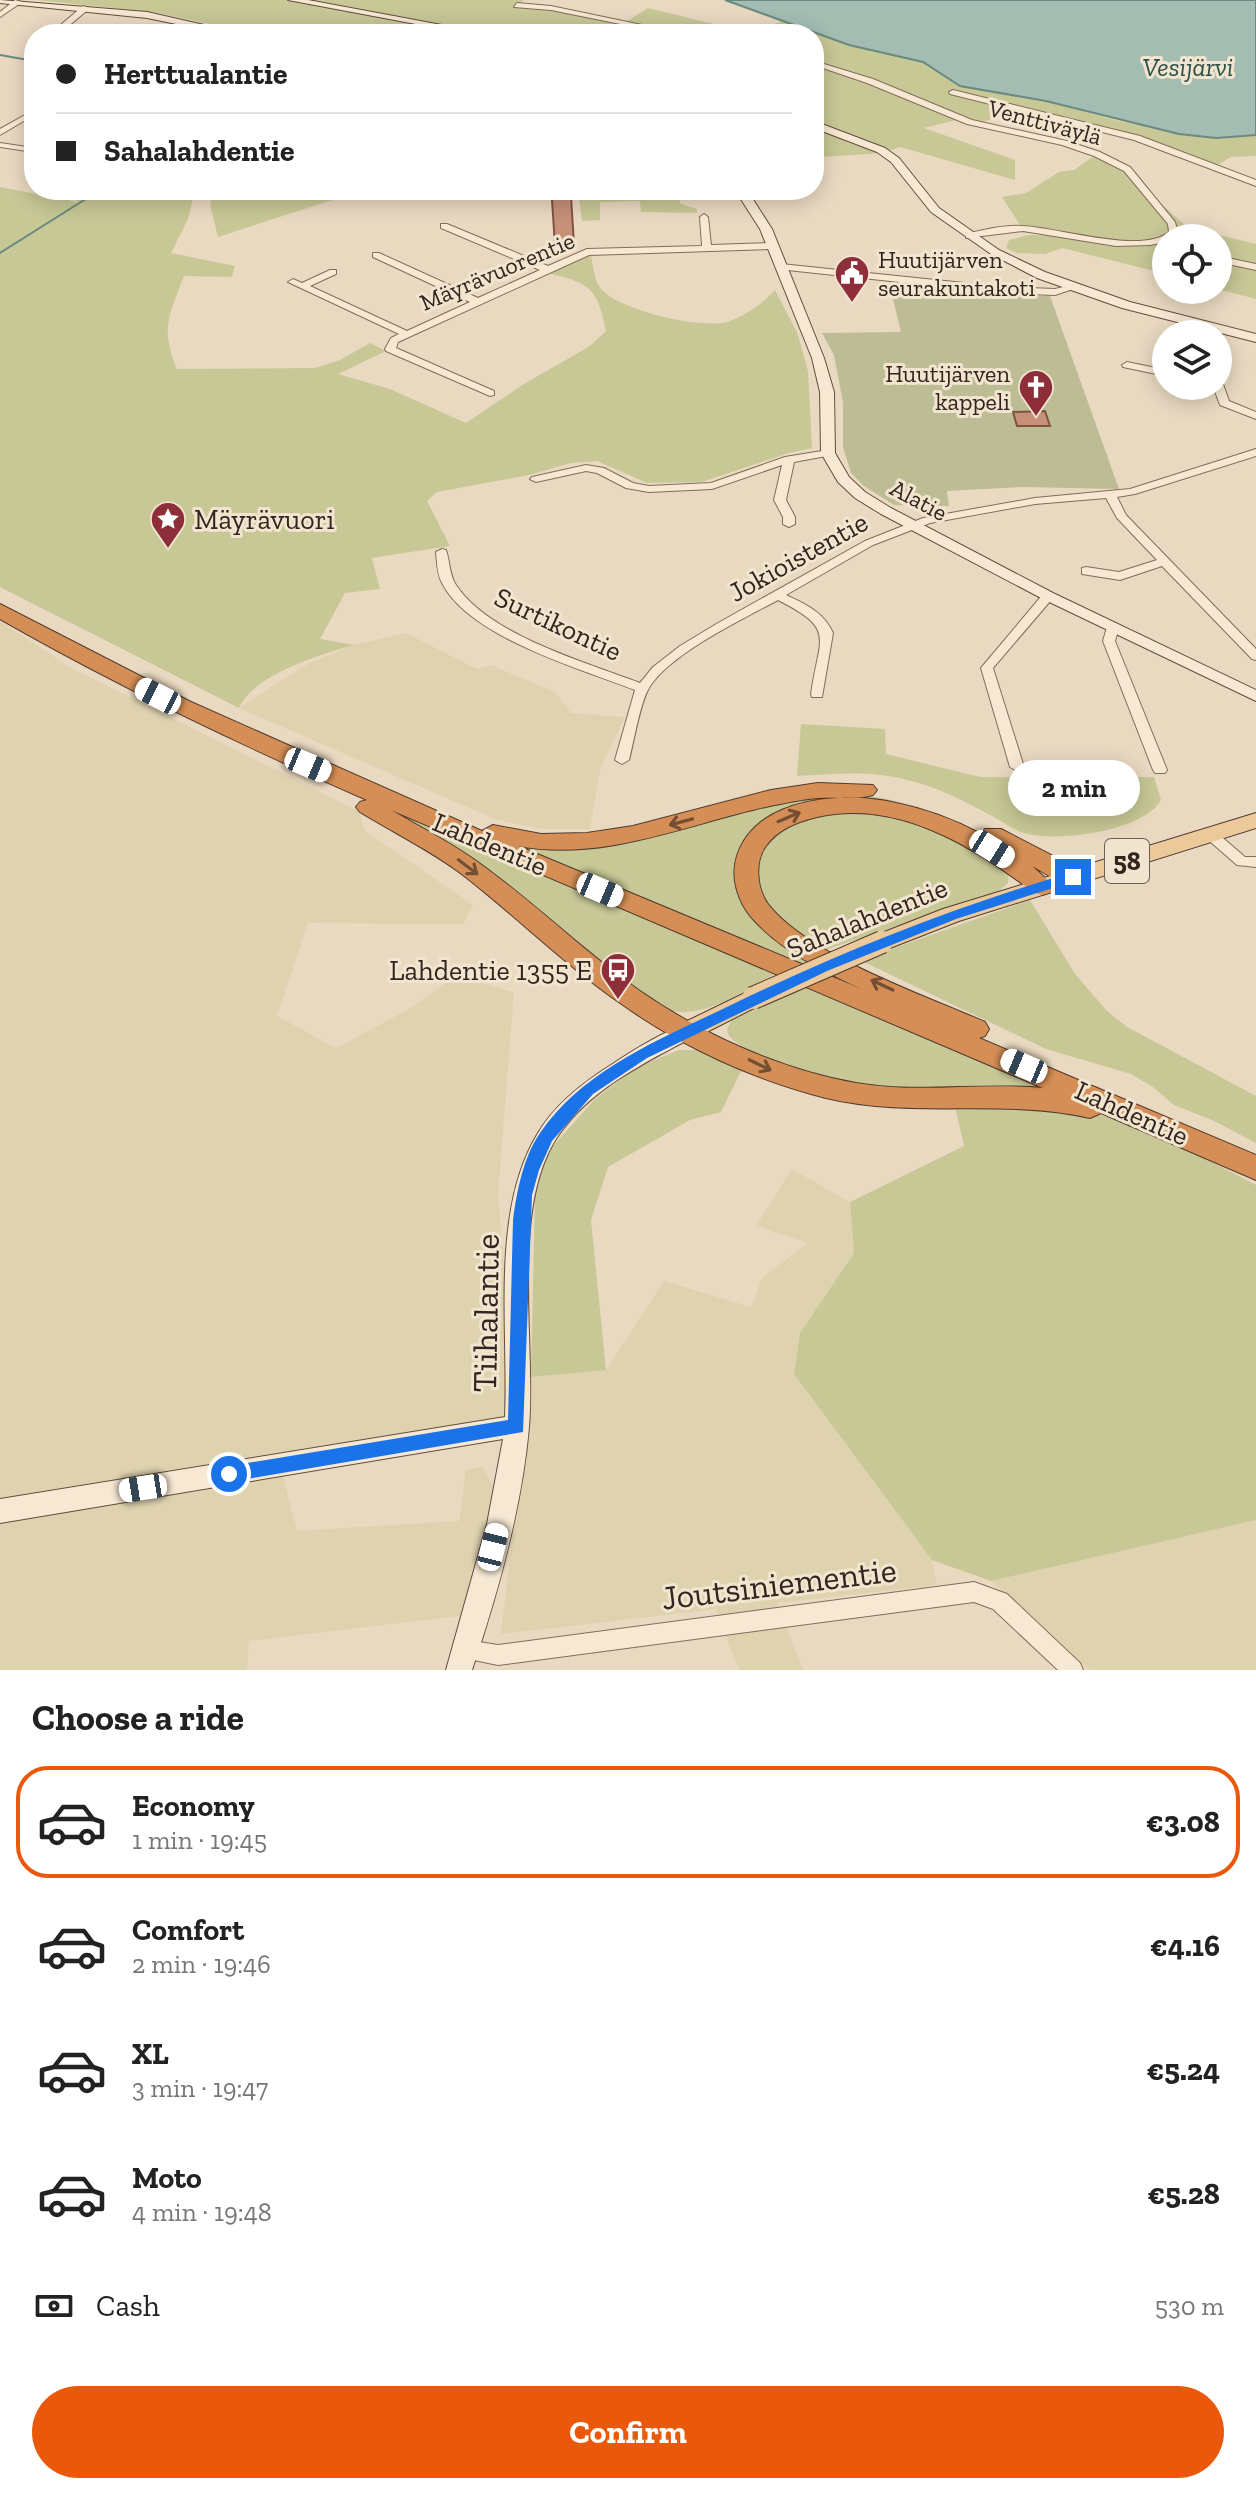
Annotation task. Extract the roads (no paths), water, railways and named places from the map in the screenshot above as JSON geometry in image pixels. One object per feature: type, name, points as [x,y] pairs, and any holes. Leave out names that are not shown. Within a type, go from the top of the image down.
[{"type":"highway","name":"Lahdentie","points":[[0,610],[119,677],[231,731],[1256,1167]]},
{"type":"highway","points":[[231,731],[448,852],[631,998],[774,1071],[823,1087],[892,1098],[983,1096],[1053,1099],[1116,1116],[1256,1167]]},
{"type":"highway","points":[[308,765],[477,829],[549,843],[584,843],[629,836],[812,790],[875,791],[915,801],[957,817],[1073,877]]},
{"type":"highway","points":[[1042,886],[1014,863],[970,838],[905,813],[858,806],[821,807],[777,822],[753,846],[747,865],[748,886],[757,907],[802,944],[1256,1167]]},
{"type":"main road","name":"Sahalahdentie","points":[[690,1030],[753,998],[882,942],[1042,886],[1256,820]]},
{"type":"street","points":[[0,0],[147,15],[197,24]]},
{"type":"street","points":[[293,0],[429,24]]},
{"type":"street","points":[[0,15],[18,2]]},
{"type":"street","points":[[517,5],[551,8],[631,24]]},
{"type":"street","points":[[66,24],[86,8]]},
{"type":"street","name":"Venttiväylä","points":[[824,66],[870,81],[970,122],[1064,143],[1117,164],[1135,177],[1172,224]]},
{"type":"street","points":[[953,92],[1137,138],[1256,183]]},
{"type":"street","points":[[0,133],[24,118]]},
{"type":"street","points":[[824,128],[881,150],[895,160],[935,210],[969,236],[1041,275],[1126,305],[1256,338]]},
{"type":"street","points":[[0,145],[24,149]]},
{"type":"street","points":[[536,479],[586,468],[600,470],[630,486],[712,486],[789,459],[828,453],[825,379],[760,216],[748,200]]},
{"type":"street","points":[[704,217],[707,248]]},
{"type":"street","points":[[444,226],[546,269]]},
{"type":"street","name":"Venttiväylä","points":[[969,236],[1003,229],[1029,228],[1141,245],[1152,243]]},
{"type":"street","name":"Mäyrävuorentie","points":[[490,393],[390,349],[394,340],[587,252],[772,246]]},
{"type":"street","points":[[376,255],[476,301]]},
{"type":"street","points":[[1232,262],[1256,267]]},
{"type":"street","points":[[781,267],[1003,290],[1055,292],[1071,288]]},
{"type":"street","points":[[333,272],[298,284],[404,333]]},
{"type":"street","points":[[1127,365],[1152,370]]},
{"type":"street","points":[[1223,400],[1225,405],[1256,416]]},
{"type":"street","name":"Jokioistentie","points":[[622,760],[642,688],[657,670],[684,649],[869,543],[914,524],[1035,501],[1111,496],[1158,485],[1256,452]]},
{"type":"street","name":"Alatie","points":[[828,453],[843,479],[860,495],[1048,596],[1256,696]]},
{"type":"street","points":[[789,459],[780,500],[789,517],[789,524]]},
{"type":"street","points":[[1111,496],[1121,516],[1256,656]]},
{"type":"street","name":"Surtikontie","points":[[442,552],[448,582],[470,608],[488,622],[552,653],[642,688]]},
{"type":"street","points":[[1086,571],[1120,576],[1164,561]]},
{"type":"street","points":[[778,595],[817,615],[825,626],[827,650],[819,670],[817,694]]},
{"type":"street","points":[[1017,767],[987,668],[1048,596]]},
{"type":"street","points":[[1113,627],[1109,641],[1160,770]]},
{"type":"street","points":[[1211,835],[1242,862],[1256,862]]},
{"type":"street","name":"Tiihalantie","points":[[463,1660],[503,1507],[517,1426],[521,1220],[538,1151],[546,1137],[588,1090],[642,1054],[690,1030]]},
{"type":"street","points":[[0,1511],[517,1426]]},
{"type":"street","name":"Joutsiniementie","points":[[463,1660],[974,1592],[1000,1601],[1073,1670]]},
{"type":"water","name":"Vesijärvi","points":[[725,0],[1256,0],[1256,135],[1216,138],[1179,134],[1046,101],[960,86],[923,62],[849,45],[824,36],[824,24],[791,24]]},
{"type":"waterway","points":[[0,55],[24,59]]},
{"type":"waterway","points":[[0,253],[84,200]]},
{"type":"place","name":"Huutijärven seurakuntakoti","points":[[852,304]]},
{"type":"place","name":"Huutijärven kappeli","points":[[1036,418]]},
{"type":"place","name":"Mäyrävuori","points":[[168,550]]},
{"type":"place","name":"Lahdentie 1355 E","points":[[618,1001]]}]
